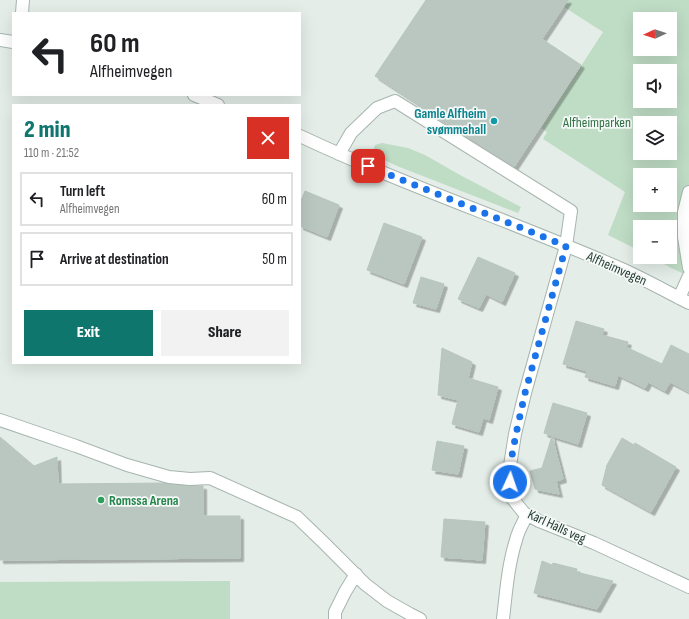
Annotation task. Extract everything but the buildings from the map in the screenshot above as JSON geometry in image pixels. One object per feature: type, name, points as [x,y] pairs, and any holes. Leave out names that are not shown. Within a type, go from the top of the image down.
[{"type":"street","points":[[22,12],[23,0]]},
{"type":"street","points":[[0,40],[12,42]]},
{"type":"street","points":[[196,96],[216,104]]},
{"type":"street","name":"Karl Halls veg","points":[[339,154],[351,133],[377,108],[395,101],[571,211],[566,246],[525,393],[516,434],[509,472],[512,498],[524,513],[539,521],[594,543],[689,587]]},
{"type":"street","name":"Alfheimvegen","points":[[301,136],[339,154],[625,271],[684,300]]},
{"type":"street","points":[[689,192],[684,212],[684,237],[689,268]]},
{"type":"street","points":[[684,300],[689,276]]},
{"type":"street","points":[[0,420],[127,465],[169,477],[190,479],[210,478],[297,517],[365,584],[387,601],[420,619]]},
{"type":"street","points":[[503,619],[511,558],[516,539],[528,515]]},
{"type":"street","points":[[335,619],[335,612],[356,574]]},
{"type":"green space","name":"Alfheimparken","points":[[568,0],[689,0],[689,276],[664,264],[677,264],[677,220],[633,220],[633,248],[608,235],[625,192],[543,139],[547,132],[541,128],[603,32],[564,7]]},
{"type":"green space","points":[[382,143],[408,148],[425,155],[521,207],[518,213],[397,166],[372,154],[375,145]]},
{"type":"green space","points":[[230,581],[230,619],[0,619],[0,582]]},
{"type":"place","name":"Gamle Alfheim svømmehall","points":[[494,121]]},
{"type":"place","name":"Romssa Arena","points":[[101,500]]},
{"type":"route","points":[[368,166],[566,246],[525,393],[510,466],[510,482]]}]
